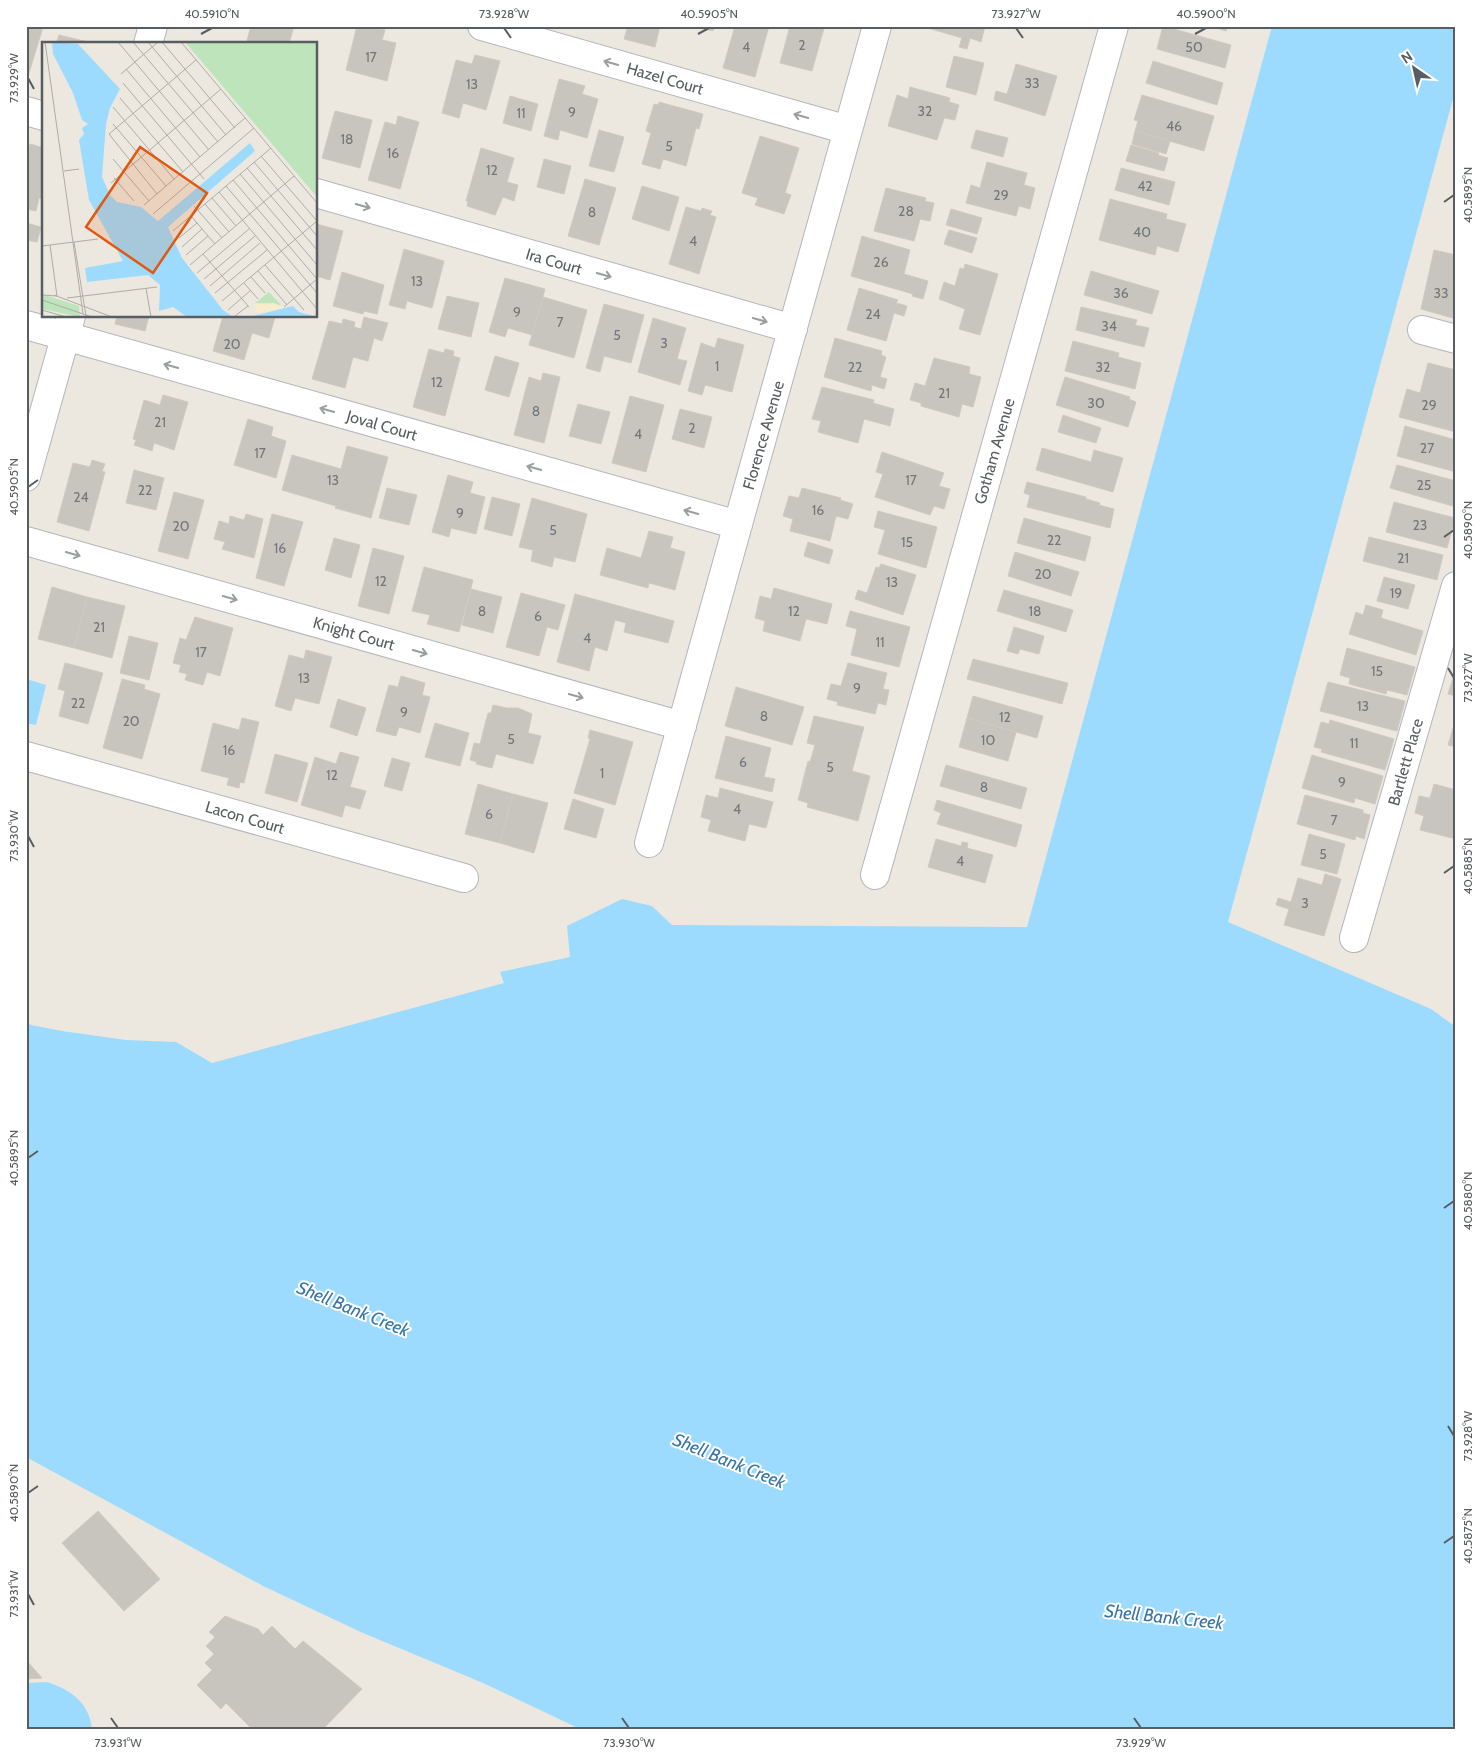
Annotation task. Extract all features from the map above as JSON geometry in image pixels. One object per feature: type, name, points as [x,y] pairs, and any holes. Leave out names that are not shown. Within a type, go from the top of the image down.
[{"type":"street","points":[[149,42],[153,26]]},
{"type":"street","name":"Hazel Court","points":[[482,26],[848,130]]},
{"type":"street","name":"Florence Avenue","points":[[649,843],[876,26]]},
{"type":"street","name":"Gotham Avenue","points":[[875,875],[1114,26]]},
{"type":"street","points":[[26,111],[42,115]]},
{"type":"street","name":"Ira Court","points":[[318,194],[793,329]]},
{"type":"street","name":"Joval Court","points":[[26,325],[68,326],[738,525]]},
{"type":"street","points":[[26,477],[68,326]]},
{"type":"street","points":[[1422,330],[1456,339]]},
{"type":"street","name":"Knight Court","points":[[26,541],[682,726]]},
{"type":"street","name":"Bartlett Place","points":[[1354,938],[1456,586]]},
{"type":"street","name":"Lacon Court","points":[[26,756],[464,878]]},
{"type":"water","name":"Shell Bank Creek","points":[[1272,26],[1456,26],[1456,88],[1228,922],[1431,1009],[1456,1027],[1456,1730],[582,1730],[483,1683],[363,1633],[263,1586],[26,1457],[26,1022],[31,1025],[62,1031],[126,1040],[176,1042],[212,1063],[504,983],[500,972],[570,957],[567,926],[622,899],[652,906],[672,925],[1027,927]]},
{"type":"water","points":[[26,679],[46,685],[36,725],[26,723]]},
{"type":"water","points":[[47,1682],[64,1689],[78,1699],[88,1712],[92,1730],[26,1730],[26,1683]]},
{"type":"building","points":[[26,26],[43,27],[26,83]]},
{"type":"building","points":[[251,26],[294,26],[290,42],[247,42]]},
{"type":"building","points":[[357,26],[385,30],[382,40],[396,43],[387,81],[346,70]]},
{"type":"building","points":[[628,26],[660,26],[655,47],[624,39]]},
{"type":"building","points":[[695,26],[714,26],[713,31]]},
{"type":"building","points":[[735,26],[769,26],[755,77],[723,68]]},
{"type":"building","points":[[790,26],[824,28],[812,71],[780,63]]},
{"type":"building","points":[[921,26],[985,26],[981,42],[970,38],[967,49],[959,47],[962,38]]},
{"type":"building","points":[[1163,26],[1231,45],[1225,68],[1157,49]]},
{"type":"building","points":[[1210,26],[1228,26],[1226,31]]},
{"type":"building","points":[[59,35],[88,42],[57,42]]},
{"type":"building","points":[[475,55],[500,61],[486,110],[463,103],[459,118],[442,113],[456,60],[472,64]]},
{"type":"building","points":[[954,56],[984,63],[976,95],[946,87]]},
{"type":"building","points":[[1153,61],[1223,83],[1217,105],[1146,83]]},
{"type":"building","points":[[1016,64],[1057,76],[1045,116],[994,100],[996,91],[1007,94]]},
{"type":"building","points":[[559,79],[585,86],[582,94],[598,99],[587,138],[560,130],[558,140],[544,136]]},
{"type":"building","points":[[910,87],[950,98],[949,102],[959,105],[955,120],[944,118],[937,140],[888,126],[897,95],[908,99]]},
{"type":"building","points":[[1142,95],[1214,116],[1204,151],[1135,131],[1138,121],[1134,120]]},
{"type":"building","points":[[510,96],[538,104],[531,131],[503,123]]},
{"type":"building","points":[[659,102],[703,114],[699,129],[696,128],[686,166],[663,159],[660,169],[642,164],[651,133],[646,131],[654,104],[658,105]]},
{"type":"building","points":[[335,111],[372,120],[360,168],[322,158]]},
{"type":"building","points":[[398,116],[419,122],[400,189],[368,180],[385,122],[396,125]]},
{"type":"building","points":[[599,130],[624,137],[614,172],[589,166]]},
{"type":"building","points":[[976,130],[1008,138],[1003,157],[971,148]]},
{"type":"building","points":[[1135,131],[1170,141],[1166,154],[1132,144]]},
{"type":"building","points":[[760,136],[799,148],[785,193],[791,195],[784,214],[755,205],[758,198],[742,193]]},
{"type":"building","points":[[30,144],[42,147],[42,199],[39,198],[36,211],[26,209],[26,157]]},
{"type":"building","points":[[1131,145],[1159,153],[1158,155],[1168,158],[1164,171],[1126,161]]},
{"type":"building","points":[[481,148],[514,158],[507,182],[518,185],[514,201],[503,197],[495,215],[467,206],[468,201],[466,201]]},
{"type":"building","points":[[544,159],[571,166],[564,194],[537,187]]},
{"type":"building","points":[[987,162],[1027,173],[1024,185],[1035,188],[1030,209],[1019,206],[1016,216],[966,203],[971,185],[980,188]]},
{"type":"building","points":[[1121,168],[1175,182],[1169,205],[1115,190]]},
{"type":"building","points":[[585,179],[616,188],[599,245],[568,236]]},
{"type":"building","points":[[642,186],[679,197],[669,231],[632,219]]},
{"type":"building","points":[[886,188],[926,198],[925,201],[934,203],[930,221],[920,219],[914,241],[874,231]]},
{"type":"building","points":[[1110,199],[1167,214],[1166,219],[1186,224],[1178,252],[1157,246],[1155,255],[1099,240]]},
{"type":"building","points":[[686,207],[701,211],[702,208],[712,211],[710,215],[716,217],[699,274],[669,264]]},
{"type":"building","points":[[951,209],[982,218],[977,234],[946,225]]},
{"type":"building","points":[[26,223],[41,227],[37,242],[26,240]]},
{"type":"building","points":[[318,225],[343,231],[330,280],[318,277]]},
{"type":"building","points":[[949,230],[977,238],[972,253],[944,244]]},
{"type":"building","points":[[862,236],[910,250],[904,274],[928,281],[923,299],[912,296],[913,294],[851,276]]},
{"type":"building","points":[[404,249],[444,261],[432,308],[407,301],[405,309],[389,305]]},
{"type":"building","points":[[1434,250],[1456,255],[1456,319],[1421,309]]},
{"type":"building","points":[[965,264],[998,274],[980,335],[959,329],[965,309],[939,299],[944,282],[955,286],[960,268],[964,269]]},
{"type":"building","points":[[1091,271],[1159,291],[1152,314],[1084,295]]},
{"type":"building","points":[[342,272],[384,285],[377,314],[364,311],[363,314],[333,306]]},
{"type":"building","points":[[505,278],[545,289],[532,335],[508,328],[505,337],[489,332]]},
{"type":"building","points":[[859,288],[898,300],[896,303],[907,306],[904,316],[894,313],[886,341],[847,330]]},
{"type":"building","points":[[447,296],[479,303],[471,337],[438,329]]},
{"type":"building","points":[[543,297],[587,310],[574,358],[529,345]]},
{"type":"building","points":[[604,304],[644,315],[631,363],[604,356],[600,372],[586,368]]},
{"type":"building","points":[[1081,307],[1137,320],[1135,325],[1149,328],[1144,347],[1076,330]]},
{"type":"building","points":[[364,317],[388,323],[382,341],[374,338],[368,361],[353,357],[345,388],[312,379],[329,321],[342,324],[343,319],[355,322],[354,327],[361,329]]},
{"type":"building","points":[[116,318],[148,318],[145,331],[115,324]]},
{"type":"building","points":[[222,318],[275,318],[269,338],[252,333],[244,360],[213,351]]},
{"type":"building","points":[[653,318],[686,328],[677,359],[687,361],[680,385],[638,372]]},
{"type":"building","points":[[718,338],[744,345],[732,392],[705,385],[702,395],[688,391],[701,343],[715,348]]},
{"type":"building","points":[[835,338],[882,351],[881,355],[886,357],[880,377],[887,379],[884,389],[872,385],[871,391],[824,377]]},
{"type":"building","points":[[1073,341],[1119,353],[1118,357],[1141,363],[1135,389],[1065,371]]},
{"type":"building","points":[[429,349],[444,353],[445,349],[454,351],[453,356],[460,358],[445,416],[413,407]]},
{"type":"building","points":[[495,356],[519,363],[509,397],[485,390]]},
{"type":"building","points":[[934,358],[970,367],[969,374],[981,377],[973,407],[962,404],[959,417],[921,406],[921,403],[910,400],[915,383],[925,386]]},
{"type":"building","points":[[1428,363],[1456,370],[1456,432],[1399,417],[1407,389],[1420,393]]},
{"type":"building","points":[[543,373],[560,377],[544,443],[514,435],[529,377],[541,381]]},
{"type":"building","points":[[1065,377],[1130,397],[1129,399],[1136,402],[1128,427],[1056,405]]},
{"type":"building","points":[[822,387],[874,400],[873,403],[894,409],[890,426],[864,419],[858,443],[818,432],[821,421],[812,419]]},
{"type":"building","points":[[163,395],[188,402],[174,450],[154,443],[152,451],[134,445],[136,440],[133,439],[144,400],[160,405]]},
{"type":"building","points":[[630,396],[664,405],[646,472],[612,463]]},
{"type":"building","points":[[578,404],[610,412],[601,444],[569,436]]},
{"type":"building","points":[[680,409],[712,417],[704,448],[672,439]]},
{"type":"building","points":[[1063,415],[1101,428],[1096,443],[1058,432]]},
{"type":"building","points":[[248,419],[273,427],[271,436],[286,441],[276,478],[234,465]]},
{"type":"building","points":[[1405,426],[1456,440],[1456,472],[1397,456]]},
{"type":"building","points":[[347,446],[388,457],[371,518],[282,490],[292,455],[341,469]]},
{"type":"building","points":[[1042,448],[1091,462],[1094,450],[1123,458],[1113,492],[1036,470]]},
{"type":"building","points":[[882,452],[944,473],[939,486],[950,489],[944,509],[934,506],[930,515],[875,497],[883,474],[876,472]]},
{"type":"building","points":[[92,460],[105,464],[102,471],[105,472],[89,531],[57,522],[73,463],[90,467]]},
{"type":"building","points":[[1397,465],[1456,481],[1456,507],[1390,488]]},
{"type":"building","points":[[134,470],[164,478],[156,510],[126,503]]},
{"type":"building","points":[[448,475],[473,482],[470,493],[485,497],[476,534],[451,528],[449,537],[432,532]]},
{"type":"building","points":[[1027,482],[1086,497],[1086,499],[1100,503],[1099,505],[1114,509],[1110,528],[1027,507],[1030,495],[1024,493]]},
{"type":"building","points":[[387,488],[417,495],[409,525],[379,518]]},
{"type":"building","points":[[802,488],[841,498],[840,500],[853,504],[848,519],[836,516],[830,541],[790,531],[793,519],[783,516],[789,496],[799,498]]},
{"type":"building","points":[[174,492],[204,500],[188,559],[158,551]]},
{"type":"building","points":[[492,497],[520,504],[512,536],[484,529]]},
{"type":"building","points":[[532,498],[587,514],[575,562],[554,557],[552,567],[531,561],[533,550],[519,547]]},
{"type":"building","points":[[1394,502],[1455,518],[1447,548],[1386,532]]},
{"type":"building","points":[[878,511],[937,527],[926,568],[878,554],[885,530],[874,527]]},
{"type":"building","points":[[246,514],[263,519],[254,558],[222,549],[225,542],[214,539],[219,521],[229,524],[230,516],[244,520]]},
{"type":"building","points":[[272,514],[303,522],[284,586],[256,578]]},
{"type":"building","points":[[1024,518],[1091,537],[1085,561],[1017,543]]},
{"type":"building","points":[[649,531],[673,537],[670,548],[685,552],[675,590],[649,583],[648,588],[600,575],[607,548],[641,558]]},
{"type":"building","points":[[1369,537],[1443,555],[1437,580],[1363,561]]},
{"type":"building","points":[[334,538],[360,545],[351,578],[325,570]]},
{"type":"building","points":[[808,542],[833,550],[829,564],[804,556]]},
{"type":"building","points":[[373,548],[404,556],[389,614],[358,606]]},
{"type":"building","points":[[1015,552],[1079,572],[1071,596],[1008,576]]},
{"type":"building","points":[[881,564],[916,575],[903,615],[855,599],[858,590],[867,593],[876,567],[879,568]]},
{"type":"building","points":[[424,567],[473,580],[459,632],[427,624],[430,615],[412,611]]},
{"type":"building","points":[[1384,577],[1415,585],[1408,609],[1377,601]]},
{"type":"building","points":[[52,587],[87,597],[74,648],[38,639]]},
{"type":"building","points":[[774,588],[832,604],[827,624],[806,619],[800,641],[763,631],[765,621],[755,618],[760,596],[771,599]]},
{"type":"building","points":[[471,589],[502,597],[493,633],[462,625]]},
{"type":"building","points":[[1004,590],[1073,610],[1066,632],[997,611]]},
{"type":"building","points":[[521,593],[565,605],[558,630],[547,627],[539,656],[506,647]]},
{"type":"building","points":[[575,594],[674,621],[668,643],[624,632],[626,623],[615,620],[607,651],[595,647],[589,671],[557,662]]},
{"type":"building","points":[[87,597],[125,606],[112,658],[74,648]]},
{"type":"building","points":[[1366,605],[1383,610],[1381,618],[1423,631],[1416,655],[1349,634],[1356,612],[1363,615]]},
{"type":"building","points":[[850,611],[910,627],[899,667],[851,655],[857,629],[846,626]]},
{"type":"building","points":[[195,617],[233,628],[220,676],[207,672],[203,685],[185,680],[187,674],[179,672],[181,665],[173,663],[180,638],[186,640]]},
{"type":"building","points":[[1014,627],[1044,636],[1039,654],[1020,649],[1018,654],[1007,651]]},
{"type":"building","points":[[129,636],[158,643],[149,680],[120,673]]},
{"type":"building","points":[[1347,648],[1415,667],[1407,695],[1387,690],[1386,694],[1349,684],[1350,678],[1340,675]]},
{"type":"building","points":[[306,650],[332,657],[319,704],[295,698],[291,711],[275,706],[289,655],[304,659]]},
{"type":"building","points":[[973,659],[1068,683],[1062,704],[967,679]]},
{"type":"building","points":[[65,663],[103,673],[88,724],[59,716],[65,691],[58,689]]},
{"type":"building","points":[[848,663],[887,673],[883,689],[889,690],[886,705],[878,703],[875,714],[837,705],[838,702],[827,699],[831,684],[841,686]]},
{"type":"building","points":[[1456,668],[1456,696],[1448,694]]},
{"type":"building","points":[[401,676],[425,683],[422,695],[430,697],[420,733],[399,727],[396,736],[376,731],[389,685],[398,687]]},
{"type":"building","points":[[122,679],[145,685],[144,689],[160,694],[142,759],[103,748]]},
{"type":"building","points":[[1328,682],[1405,701],[1397,731],[1320,711]]},
{"type":"building","points":[[736,687],[804,707],[792,745],[725,726]]},
{"type":"building","points":[[973,696],[1043,716],[1037,738],[967,718]]},
{"type":"building","points":[[338,699],[366,708],[357,736],[330,727]]},
{"type":"building","points":[[493,705],[518,708],[532,714],[528,733],[541,736],[533,764],[496,754],[492,768],[476,764],[477,762],[470,760],[474,743],[480,744],[488,713],[491,713]]},
{"type":"building","points":[[814,716],[864,727],[852,771],[870,776],[858,821],[807,807],[808,803],[798,800],[808,761],[810,762],[815,745],[807,743]]},
{"type":"building","points":[[242,718],[259,722],[244,783],[240,782],[239,788],[227,785],[229,778],[201,771],[213,723],[239,730]]},
{"type":"building","points":[[967,718],[1016,732],[1008,761],[959,747]]},
{"type":"building","points":[[1330,720],[1394,739],[1385,770],[1321,752],[1322,749],[1314,747],[1321,722],[1329,724]]},
{"type":"building","points":[[435,723],[469,733],[460,766],[425,757]]},
{"type":"building","points":[[1453,728],[1456,729],[1456,747],[1448,745]]},
{"type":"building","points":[[590,730],[633,742],[615,805],[574,793],[590,739],[588,738]]},
{"type":"building","points":[[726,736],[771,748],[764,777],[775,779],[772,792],[715,778]]},
{"type":"building","points":[[340,752],[359,757],[350,787],[366,791],[360,809],[345,805],[342,817],[301,805],[315,757],[336,764]]},
{"type":"building","points":[[275,754],[308,763],[297,802],[265,793]]},
{"type":"building","points":[[1312,755],[1383,776],[1375,804],[1355,798],[1354,803],[1302,788]]},
{"type":"building","points":[[392,758],[410,763],[402,791],[384,786]]},
{"type":"building","points":[[946,765],[1027,788],[1021,809],[940,786]]},
{"type":"building","points":[[478,784],[513,794],[500,843],[465,834]]},
{"type":"building","points":[[1434,784],[1456,790],[1456,839],[1420,830],[1424,816],[1415,813],[1419,796],[1430,798]]},
{"type":"building","points":[[720,788],[773,802],[766,828],[749,824],[745,841],[708,831],[711,820],[701,817],[706,795],[718,798]]},
{"type":"building","points":[[513,794],[548,803],[534,853],[500,843]]},
{"type":"building","points":[[1305,795],[1363,810],[1363,813],[1370,815],[1364,839],[1356,836],[1355,840],[1297,824]]},
{"type":"building","points":[[573,799],[604,809],[596,838],[564,829]]},
{"type":"building","points":[[937,800],[1022,825],[1016,847],[937,824],[941,813],[934,810]]},
{"type":"building","points":[[1309,834],[1345,844],[1337,874],[1301,865]]},
{"type":"building","points":[[936,839],[961,846],[962,842],[968,843],[967,848],[993,855],[985,883],[928,867]]},
{"type":"building","points":[[1325,874],[1341,879],[1324,936],[1284,925],[1289,909],[1276,905],[1278,898],[1291,902],[1298,878],[1322,885]]},
{"type":"building","points":[[98,1511],[160,1579],[124,1611],[62,1543]]},
{"type":"building","points":[[225,1616],[258,1629],[263,1635],[272,1626],[295,1649],[303,1641],[362,1689],[322,1730],[253,1730],[226,1703],[221,1709],[197,1685],[212,1670],[205,1663],[214,1654],[206,1646],[215,1637],[209,1632]]},
{"type":"building","points":[[26,1660],[42,1678],[26,1679]]}]
